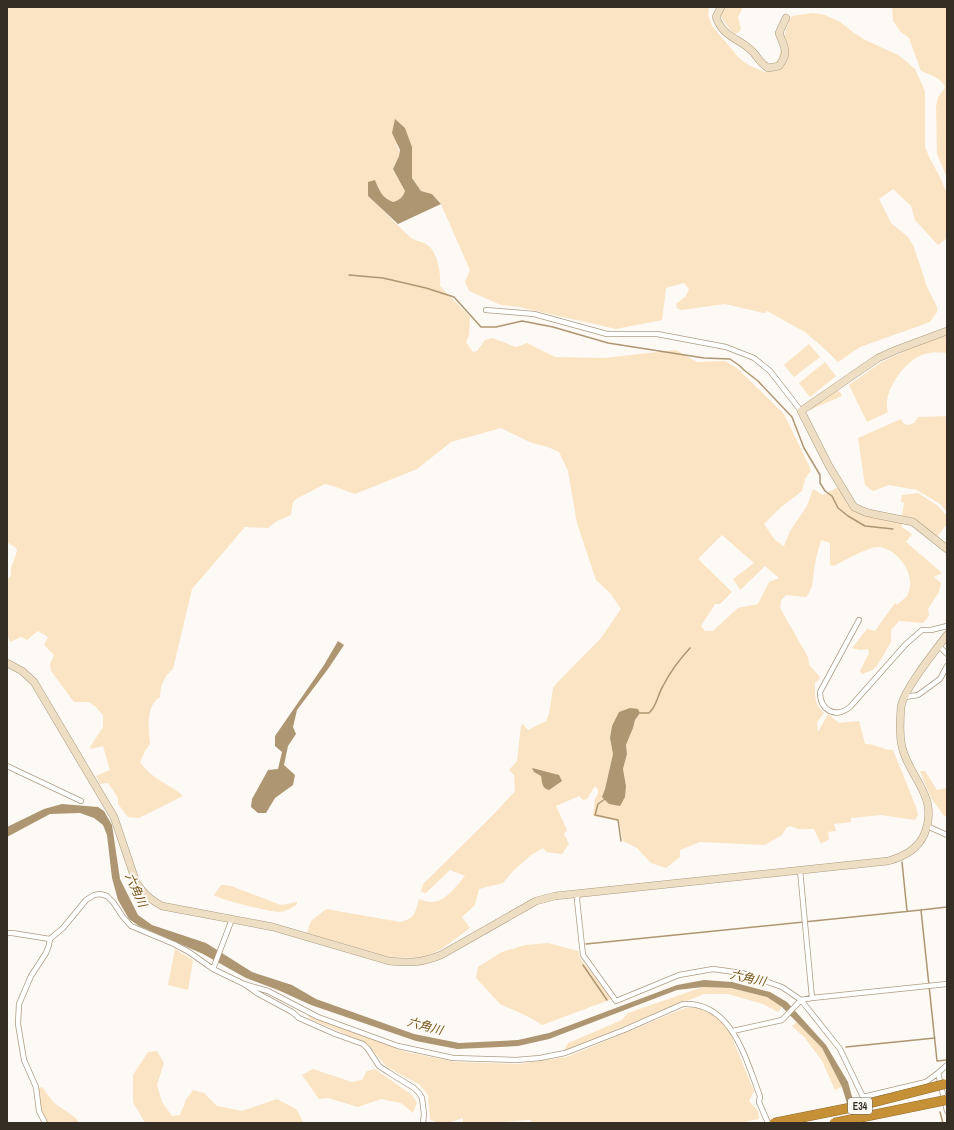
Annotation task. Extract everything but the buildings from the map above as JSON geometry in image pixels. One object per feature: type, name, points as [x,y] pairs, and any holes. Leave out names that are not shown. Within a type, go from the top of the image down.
[{"type":"highway","name":"E34","points":[[774,1123],[859,1106],[945,1084]]},
{"type":"highway","name":"E34","points":[[834,1123],[946,1100]]},
{"type":"street","points":[[721,7],[716,18],[719,26],[753,52],[760,63],[768,68],[779,66],[785,57],[785,49],[779,33],[786,18]]},
{"type":"street","points":[[486,310],[534,314],[607,334],[657,334],[726,348],[754,358],[770,371],[802,411],[829,466],[854,507],[865,512],[913,522],[947,549]]},
{"type":"street","points":[[802,411],[878,358],[947,331]]},
{"type":"street","points":[[859,620],[820,692],[822,704],[826,709],[839,713],[850,707],[906,644],[922,630],[931,630],[947,626]]},
{"type":"street","points":[[7,663],[22,671],[34,682],[106,802],[114,817],[136,882],[150,899],[162,906],[273,927],[389,961],[407,963],[426,961],[441,955],[536,901],[555,896],[578,892],[888,861],[898,859],[907,854],[923,837],[930,812],[927,800],[902,747],[900,728],[902,705],[908,690],[947,635]]},
{"type":"street","points":[[939,646],[947,654]]},
{"type":"street","points":[[905,697],[918,695],[940,679],[947,666]]},
{"type":"street","points":[[7,766],[81,801]]},
{"type":"street","points":[[927,826],[947,835]]},
{"type":"street","points":[[800,870],[812,998]]},
{"type":"street","points":[[578,892],[583,955],[616,1000],[679,975],[713,969],[742,973],[755,976],[782,987],[801,1000],[840,1049],[863,1097],[926,1082],[947,1065]]},
{"type":"street","points":[[44,1123],[40,1111],[36,1087],[24,1060],[18,1024],[19,1004],[31,976],[46,953],[50,939],[63,928],[86,900],[94,895],[100,894],[107,896],[114,902],[123,917],[131,926],[189,952],[214,969],[244,984],[257,993],[292,1012],[299,1018],[335,1034],[363,1044],[379,1066],[414,1088],[419,1093],[422,1098],[424,1123]]},
{"type":"street","points":[[214,969],[232,919]]},
{"type":"street","points":[[7,933],[50,939]]},
{"type":"street","points":[[244,984],[268,991],[318,1017],[398,1046],[453,1058],[516,1060],[540,1058],[565,1053],[684,1004],[708,1008],[722,1018],[733,1031],[747,1061],[760,1096],[759,1102],[768,1123]]},
{"type":"street","points":[[733,1031],[782,1020],[801,1000],[947,984]]},
{"type":"street","points":[[938,1073],[947,1111]]},
{"type":"shaded area","points":[[7,7],[709,7],[708,15],[712,26],[740,59],[750,66],[765,72],[775,64],[779,58],[783,39],[792,16],[813,13],[825,15],[840,22],[865,40],[896,54],[915,69],[925,91],[925,147],[947,194],[947,238],[938,245],[915,220],[911,206],[893,189],[879,199],[891,223],[908,237],[913,245],[926,285],[937,307],[937,312],[930,322],[860,347],[838,362],[805,332],[767,311],[764,313],[725,304],[681,310],[677,308],[676,304],[686,296],[689,289],[684,283],[666,288],[662,320],[616,329],[519,307],[501,305],[469,291],[465,282],[470,270],[440,202],[432,194],[421,191],[412,178],[412,147],[396,144],[399,154],[393,169],[405,191],[402,197],[393,202],[389,200],[381,193],[375,180],[368,196],[410,237],[430,247],[438,263],[440,286],[470,317],[469,335],[466,342],[473,352],[477,351],[485,340],[492,338],[516,347],[527,343],[555,357],[604,358],[676,350],[697,362],[725,361],[737,368],[784,414],[811,470],[805,479],[802,491],[781,507],[764,524],[775,540],[784,546],[790,531],[807,506],[813,489],[823,495],[838,487],[847,503],[863,515],[901,522],[902,527],[912,534],[906,542],[942,573],[934,577],[941,583],[939,592],[928,609],[929,616],[923,623],[899,621],[891,630],[891,642],[877,666],[871,671],[862,674],[860,671],[869,653],[868,649],[860,650],[852,648],[867,629],[875,631],[895,603],[897,605],[906,597],[909,591],[910,577],[903,563],[893,552],[875,547],[856,554],[834,566],[830,565],[830,543],[821,540],[815,561],[812,585],[809,593],[806,597],[786,595],[781,600],[780,608],[808,657],[809,665],[820,677],[818,681],[815,682],[815,695],[818,706],[824,713],[817,722],[818,732],[828,714],[839,723],[859,721],[865,744],[893,750],[916,807],[918,815],[915,820],[881,815],[851,818],[851,822],[834,824],[836,831],[828,832],[829,839],[821,844],[814,829],[798,829],[790,826],[786,828],[782,835],[765,845],[700,842],[680,850],[680,857],[666,868],[651,863],[637,848],[623,841],[619,821],[593,816],[595,799],[598,794],[598,789],[595,786],[587,799],[583,800],[579,796],[556,806],[567,830],[564,834],[569,844],[562,854],[546,852],[543,848],[531,855],[513,871],[503,883],[479,889],[475,905],[462,917],[470,928],[440,950],[421,958],[390,957],[307,933],[311,921],[326,909],[400,922],[409,919],[414,915],[419,899],[436,902],[446,897],[450,893],[465,876],[450,870],[426,893],[421,892],[423,884],[493,815],[515,791],[514,775],[509,770],[517,761],[521,726],[523,724],[528,730],[546,721],[549,714],[553,688],[601,638],[621,609],[611,594],[596,580],[577,523],[568,471],[559,452],[548,447],[532,443],[501,428],[451,442],[417,469],[355,494],[325,484],[296,499],[293,502],[291,515],[277,521],[268,528],[245,527],[192,589],[173,669],[165,678],[160,697],[155,701],[150,712],[150,744],[140,762],[153,776],[183,796],[139,818],[128,817],[118,804],[118,798],[108,783],[100,784],[96,776],[110,770],[103,746],[91,749],[90,747],[103,727],[103,715],[95,706],[88,702],[74,702],[51,671],[50,664],[54,655],[44,645],[48,637],[38,631],[27,640],[21,637],[10,642],[7,634],[7,580],[11,575],[11,568],[17,551],[16,548],[7,542]],"holes":[[[722,535],[754,563],[733,579],[740,590],[765,566],[779,578],[769,582],[758,604],[738,608],[713,631],[705,631],[701,626],[715,604],[720,604],[732,592],[698,559]],[[640,713],[635,720],[626,745],[627,754],[623,769],[626,786],[602,797],[613,754],[610,738],[612,726]]]},
{"type":"shaded area","points":[[725,7],[743,7],[738,17],[741,29],[735,34],[728,27],[720,13]]},
{"type":"shaded area","points":[[892,7],[947,7],[947,178],[937,154],[936,107],[938,97],[945,88],[939,79],[921,71],[909,38],[900,31],[893,21]]},
{"type":"shaded area","points":[[395,119],[405,128],[412,147],[412,178],[421,191],[432,194],[441,204],[398,224],[368,196],[368,182],[375,180],[384,196],[393,202],[401,198],[405,191],[393,169],[400,150],[392,133]]},
{"type":"shaded area","points":[[947,331],[947,353],[936,352],[925,354],[910,362],[897,377],[888,395],[888,412],[867,422],[849,385],[882,362]]},
{"type":"shaded area","points":[[809,344],[820,357],[794,377],[784,365]]},
{"type":"shaded area","points":[[825,362],[836,376],[810,397],[799,383]]},
{"type":"shaded area","points":[[836,390],[840,392],[842,396],[812,410],[810,408]]},
{"type":"shaded area","points":[[947,416],[947,512],[940,504],[917,490],[889,485],[873,491],[865,485],[858,438],[901,419],[904,424],[909,425],[914,423],[918,417]]},
{"type":"shaded area","points":[[918,493],[938,506],[947,516],[947,524],[937,537],[902,516],[904,503],[901,502],[902,495]]},
{"type":"shaded area","points":[[338,641],[344,645],[297,710],[293,727],[296,734],[288,746],[284,765],[295,775],[293,785],[275,798],[266,813],[258,813],[251,807],[252,799],[268,770],[278,769],[282,752],[275,746],[275,736],[324,665]]},
{"type":"shaded area","points":[[630,708],[638,709],[640,713],[635,720],[626,745],[627,754],[623,769],[626,786],[625,797],[620,806],[609,804],[602,797],[613,754],[610,738],[612,726],[619,712]]},
{"type":"shaded area","points":[[532,768],[559,775],[562,781],[549,790],[543,785],[541,776],[534,772]]},
{"type":"shaded area","points":[[920,771],[925,771],[937,790],[947,788],[947,817],[944,816],[931,798]]},
{"type":"shaded area","points":[[62,804],[98,807],[104,811],[112,825],[120,879],[138,915],[152,925],[206,943],[252,972],[292,985],[316,999],[414,1034],[459,1043],[518,1040],[549,1033],[677,985],[704,980],[732,982],[770,992],[787,1002],[826,1045],[848,1082],[859,1123],[853,1123],[842,1087],[822,1048],[782,1007],[767,997],[731,988],[703,987],[677,990],[549,1039],[518,1046],[457,1049],[416,1041],[311,1005],[246,978],[203,954],[139,926],[129,919],[118,900],[112,878],[107,835],[103,825],[94,818],[80,813],[50,814],[7,837],[7,827],[44,809]]},
{"type":"shaded area","points":[[221,885],[231,886],[281,905],[293,902],[297,902],[297,904],[294,907],[280,912],[226,900],[214,895]]},
{"type":"shaded area","points":[[548,943],[578,951],[580,958],[612,999],[542,1025],[529,1017],[500,1004],[476,978],[478,967],[502,952],[525,945]]},
{"type":"shaded area","points":[[175,949],[193,960],[188,990],[168,985]]},
{"type":"shaded area","points":[[703,987],[731,988],[767,997],[782,1007],[778,1012],[763,1004],[728,994],[704,994],[564,1051],[568,1043],[622,1020],[628,1013]]},
{"type":"shaded area","points":[[685,1008],[699,1008],[715,1015],[728,1028],[754,1091],[749,1101],[758,1111],[759,1119],[738,1123],[535,1123],[529,1120],[463,1123],[463,1118],[446,1123],[438,1123],[430,1119],[428,1095],[420,1085],[387,1067],[366,1043],[310,1019],[308,1015],[406,1052],[456,1062],[519,1064],[567,1057]]},
{"type":"shaded area","points":[[797,1022],[822,1048],[842,1087],[835,1090],[822,1061],[805,1038],[792,1026]]},
{"type":"shaded area","points":[[157,1051],[164,1063],[157,1085],[162,1102],[172,1116],[180,1115],[186,1100],[193,1090],[204,1093],[217,1106],[242,1111],[277,1099],[296,1109],[304,1123],[145,1123],[133,1102],[133,1075],[148,1052]]},
{"type":"shaded area","points":[[313,1069],[352,1082],[362,1080],[367,1071],[375,1069],[412,1095],[417,1103],[413,1113],[401,1103],[381,1099],[358,1107],[328,1098],[319,1099],[302,1075]]},
{"type":"shaded area","points":[[42,1087],[54,1103],[76,1118],[79,1123],[46,1123],[40,1108],[39,1088]]},
{"type":"waterway","points":[[349,275],[383,278],[426,288],[454,297],[481,327],[496,327],[522,321],[553,327],[608,343],[704,358],[730,359],[758,381],[792,417],[804,448],[820,475],[820,483],[825,491],[832,496],[838,508],[865,526],[893,529]]},
{"type":"waterway","points":[[640,713],[649,713],[652,710],[669,676],[690,648]]},
{"type":"waterway","points":[[605,799],[598,804],[595,815],[618,820],[621,841]]},
{"type":"waterway","points":[[902,862],[907,911]]},
{"type":"waterway","points":[[921,910],[947,907]]},
{"type":"waterway","points":[[586,944],[921,910],[937,1061],[947,1060]]},
{"type":"waterway","points":[[583,965],[607,1000]]},
{"type":"waterway","points":[[846,1047],[935,1038]]},
{"type":"waterway","points":[[940,1112],[943,1123]]},
{"type":"water label","name":"六角川","points":[[136,890]]},
{"type":"water label","name":"六角川","points":[[748,978]]},
{"type":"water label","name":"六角川","points":[[425,1026]]}]
